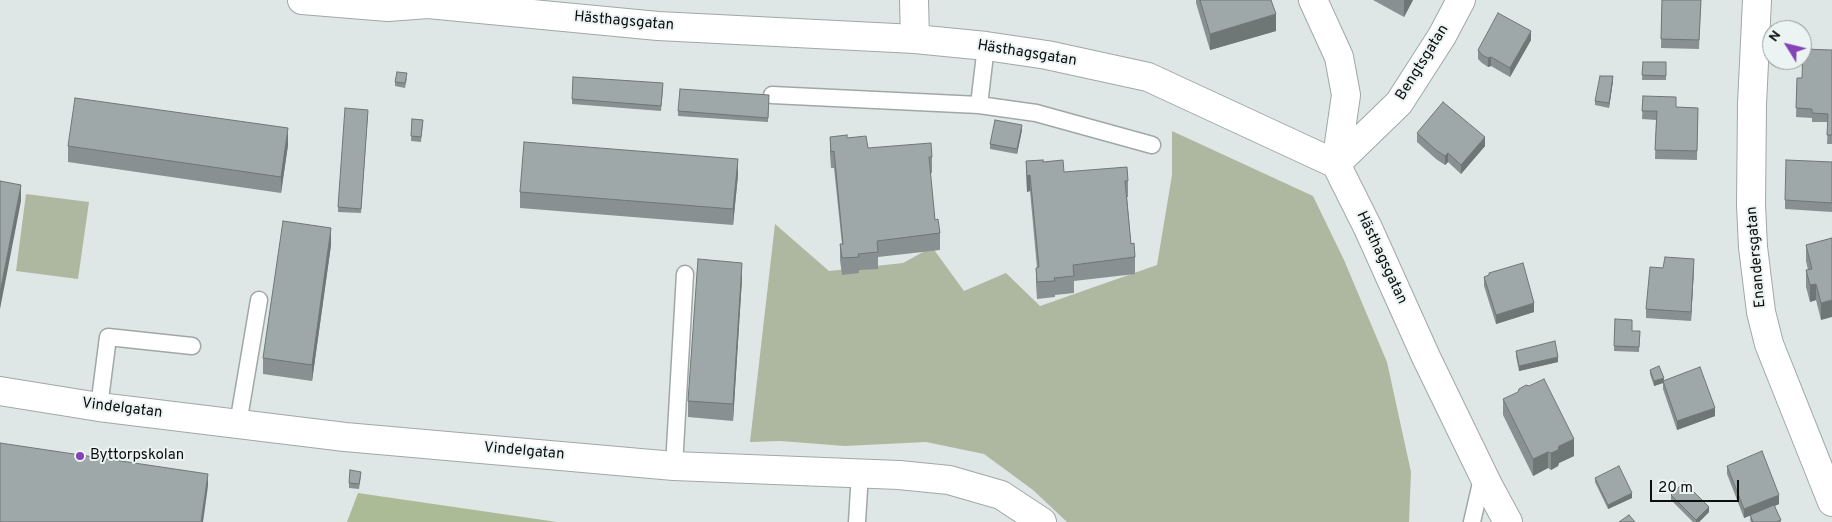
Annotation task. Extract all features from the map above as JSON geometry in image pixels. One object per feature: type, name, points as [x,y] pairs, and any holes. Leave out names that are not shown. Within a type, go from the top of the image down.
[{"type":"street","name":"Hästhagsgatan","points":[[302,0],[388,7],[428,2],[658,26],[915,39],[986,46],[1047,55],[1148,77],[1336,164],[1368,228],[1426,357],[1508,522]]},
{"type":"street","points":[[914,0],[915,39]]},
{"type":"street","points":[[1313,0],[1339,57],[1346,95],[1336,164]]},
{"type":"street","name":"Bengtsgatan","points":[[1336,164],[1399,102],[1442,36],[1461,0]]},
{"type":"street","name":"Enandersgatan","points":[[1757,0],[1752,104],[1751,204],[1753,247],[1761,312],[1769,344],[1832,502]]},
{"type":"street","name":"Vindelgatan","points":[[0,391],[99,407],[345,437],[674,466],[860,473],[949,480],[1001,495],[1042,522]]},
{"type":"lane","points":[[979,105],[986,46]]},
{"type":"lane","points":[[772,95],[979,105],[1036,113],[1152,145]]},
{"type":"lane","points":[[674,466],[685,274]]},
{"type":"lane","points":[[238,424],[259,300]]},
{"type":"lane","points":[[99,407],[108,337],[192,346]]},
{"type":"lane","points":[[857,522],[860,473]]},
{"type":"lane","points":[[1472,522],[1483,474]]},
{"type":"green space","points":[[1172,131],[1313,196],[1344,260],[1387,362],[1411,472],[1409,522],[1067,522],[1033,490],[984,454],[926,442],[845,446],[780,441],[750,442],[775,224],[829,271],[903,263],[932,247],[964,291],[1006,273],[1040,306],[1157,265],[1172,175]]},
{"type":"green space","points":[[26,194],[89,202],[78,279],[16,271]]},
{"type":"green space","points":[[358,493],[557,522],[347,522]]},
{"type":"building","points":[[1200,0],[1271,0],[1276,14],[1210,34]]},
{"type":"building","points":[[1662,0],[1701,0],[1699,40],[1661,39]]},
{"type":"building","points":[[1498,13],[1531,31],[1510,68],[1491,57],[1488,58],[1482,55],[1478,50]]},
{"type":"building","points":[[1812,49],[1832,50],[1832,135],[1827,135],[1828,114],[1812,113],[1812,109],[1796,108],[1797,78],[1802,78],[1802,70],[1812,70]]},
{"type":"building","points":[[1643,62],[1666,62],[1666,76],[1642,75]]},
{"type":"building","points":[[397,72],[407,73],[405,83],[395,82]]},
{"type":"building","points":[[1600,76],[1613,76],[1609,103],[1595,101]]},
{"type":"building","points":[[573,77],[663,83],[661,106],[572,99]]},
{"type":"building","points":[[680,89],[769,95],[768,118],[678,111]]},
{"type":"building","points":[[1643,96],[1676,97],[1676,107],[1698,108],[1697,151],[1655,150],[1657,111],[1642,111]]},
{"type":"building","points":[[75,98],[288,128],[281,177],[68,146]]},
{"type":"building","points":[[1443,102],[1485,137],[1461,165],[1448,153],[1445,156],[1436,150],[1417,133]]},
{"type":"building","points":[[345,108],[368,110],[361,209],[338,207]]},
{"type":"building","points":[[412,119],[423,120],[421,137],[411,136]]},
{"type":"building","points":[[995,120],[1022,125],[1017,149],[990,144]]},
{"type":"building","points":[[847,135],[847,138],[866,136],[868,148],[931,143],[932,157],[929,157],[935,220],[938,219],[940,233],[877,241],[878,252],[858,254],[859,257],[842,258],[840,244],[843,244],[834,151],[831,152],[830,137]]},
{"type":"building","points":[[524,142],[738,159],[733,209],[520,192]]},
{"type":"building","points":[[1043,160],[1043,162],[1063,160],[1064,172],[1127,167],[1128,181],[1125,181],[1131,244],[1134,243],[1135,257],[1073,265],[1074,276],[1054,278],[1055,281],[1037,282],[1036,268],[1039,267],[1030,175],[1027,176],[1026,161]]},
{"type":"building","points":[[1786,160],[1832,162],[1832,203],[1785,200]]},
{"type":"building","points":[[0,181],[21,185],[0,293]]},
{"type":"building","points":[[283,221],[331,228],[312,365],[263,358]]},
{"type":"building","points":[[1832,238],[1832,300],[1821,303],[1816,284],[1810,285],[1806,270],[1812,269],[1806,245]]},
{"type":"building","points":[[1665,257],[1694,259],[1691,312],[1646,309],[1650,267],[1663,268]]},
{"type":"building","points":[[698,259],[742,263],[733,404],[688,401]]},
{"type":"building","points":[[1523,263],[1534,303],[1496,315],[1484,277],[1489,275],[1489,273]]},
{"type":"building","points":[[1615,319],[1632,320],[1632,331],[1640,331],[1639,347],[1614,346]]},
{"type":"building","points":[[1555,341],[1558,357],[1519,366],[1516,351]]},
{"type":"building","points":[[1659,366],[1664,378],[1654,381],[1650,370]]},
{"type":"building","points":[[1700,367],[1715,408],[1677,421],[1663,381]]},
{"type":"building","points":[[1544,379],[1574,439],[1559,446],[1558,450],[1551,453],[1548,452],[1533,459],[1503,399],[1518,392],[1519,389],[1526,385],[1529,386]]},
{"type":"building","name":"Byttorpskolan","points":[[0,443],[208,474],[201,522],[0,522]]},
{"type":"building","points":[[1762,451],[1779,495],[1744,509],[1727,466]]},
{"type":"building","points":[[1619,466],[1632,493],[1608,505],[1595,478]]},
{"type":"building","points":[[350,470],[361,472],[359,484],[349,483]]},
{"type":"building","points":[[1684,482],[1709,507],[1696,520],[1671,495]]},
{"type":"building","points":[[1774,505],[1781,520],[1776,522],[1753,522],[1750,515]]},
{"type":"building","points":[[1629,515],[1635,522],[1619,522]]},
{"type":"place","name":"Byttorpskolan","points":[[80,456]]}]
